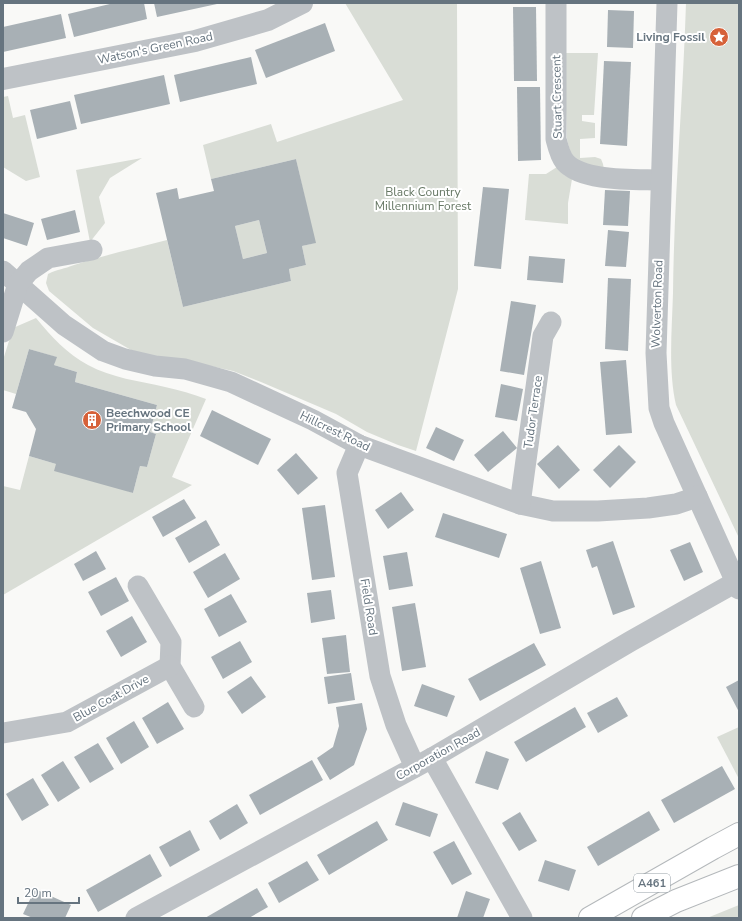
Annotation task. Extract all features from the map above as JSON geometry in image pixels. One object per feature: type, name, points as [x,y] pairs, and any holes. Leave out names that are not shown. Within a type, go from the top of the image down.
[{"type":"highway","points":[[713,848],[739,820]]},
{"type":"highway","name":"A461","points":[[590,918],[739,834]]},
{"type":"highway","name":"A461","points":[[643,918],[676,901],[739,876]]},
{"type":"street","name":"Watson's Green Road","points":[[3,79],[195,41],[268,20],[302,3]]},
{"type":"street","name":"Stuart Crescent","points":[[556,3],[556,139],[560,152],[566,163],[581,173],[593,177],[661,180]]},
{"type":"street","name":"Wolverton Road","points":[[667,3],[656,353],[659,408],[664,423],[737,586]]},
{"type":"street","points":[[3,332],[11,277],[29,270],[48,258],[92,250]]},
{"type":"street","name":"Hillcrest Road","points":[[11,277],[64,325],[103,351],[125,359],[185,370],[231,382],[313,420],[358,444],[520,504],[553,511],[598,511],[648,508],[676,504],[697,496]]},
{"type":"street","name":"Tudor Terrace","points":[[520,504],[543,336],[550,322]]},
{"type":"street","name":"Field Road","points":[[358,444],[347,472],[380,676],[396,725],[424,762],[522,918]]},
{"type":"street","points":[[138,586],[172,642],[170,666],[194,707]]},
{"type":"street","name":"Corporation Road","points":[[136,918],[424,762],[631,641],[737,586]]},
{"type":"street","name":"Blue Coat Drive","points":[[3,733],[67,722],[170,666]]},
{"type":"green space","name":"Black Country Millennium Forest","points":[[345,3],[457,3],[458,289],[416,451],[367,432],[336,414],[233,371],[154,357],[131,350],[93,328],[49,291],[46,283],[48,274],[55,271],[97,258],[167,240],[183,307],[291,281],[289,269],[306,265],[302,246],[315,243],[296,159],[211,179],[203,145],[271,124],[277,142],[403,100]]},
{"type":"green space","points":[[686,3],[739,3],[739,538],[676,405],[672,378],[671,349],[675,220]]},
{"type":"green space","points":[[564,53],[598,53],[594,115],[582,115],[582,121],[595,123],[595,138],[580,139],[580,158],[595,157],[601,159],[604,170],[589,169],[581,165],[572,155],[569,147],[567,139]]},
{"type":"green space","points":[[8,96],[13,118],[25,115],[40,177],[26,181],[3,167],[3,97]]},
{"type":"green space","points":[[142,158],[110,178],[99,197],[105,223],[90,242],[76,170]]},
{"type":"green space","points":[[557,167],[564,175],[572,179],[568,203],[568,224],[525,220],[529,174],[546,174]]},
{"type":"green space","points":[[259,220],[267,253],[243,259],[235,226]]},
{"type":"green space","points":[[36,318],[66,350],[80,361],[88,365],[116,376],[175,389],[206,399],[172,477],[192,485],[3,595],[3,486],[20,490],[29,456],[56,464],[133,493],[140,466],[147,467],[156,434],[150,432],[157,405],[75,382],[77,372],[54,365],[56,357],[29,349],[16,394],[3,390],[3,360],[13,328]]},
{"type":"green space","points":[[739,727],[739,779],[717,737]]},
{"type":"green space","points":[[739,905],[739,918],[707,918]]},
{"type":"building","points":[[114,3],[144,3],[147,19],[74,37],[68,14]]},
{"type":"building","points":[[154,3],[217,3],[217,4],[157,17]]},
{"type":"building","points":[[513,7],[536,7],[537,81],[514,81]]},
{"type":"building","points":[[608,10],[634,11],[633,48],[607,47]]},
{"type":"building","points":[[61,14],[66,38],[3,52],[3,27]]},
{"type":"building","points":[[325,23],[335,51],[266,78],[255,50]]},
{"type":"building","points":[[251,57],[257,84],[180,102],[174,75]]},
{"type":"building","points":[[604,61],[631,62],[627,146],[600,144]]},
{"type":"building","points":[[164,75],[170,104],[81,124],[74,95]]},
{"type":"building","points":[[517,87],[540,87],[541,160],[518,161]]},
{"type":"building","points":[[70,101],[77,129],[37,139],[30,110]]},
{"type":"building","points":[[296,159],[316,243],[302,246],[306,265],[289,269],[291,281],[183,307],[156,193],[177,188],[179,199],[214,191],[211,179]],"holes":[[[259,220],[267,253],[243,259],[235,226]]]},
{"type":"building","points":[[483,187],[509,189],[501,269],[474,266]]},
{"type":"building","points":[[605,190],[630,191],[628,226],[603,225]]},
{"type":"building","points":[[75,210],[80,232],[47,240],[41,219]]},
{"type":"building","points":[[3,213],[34,223],[27,246],[3,238]]},
{"type":"building","points":[[608,230],[629,232],[626,267],[605,266]]},
{"type":"building","points":[[529,256],[565,259],[563,283],[527,280]]},
{"type":"building","points":[[608,278],[631,279],[628,351],[605,349]]},
{"type":"building","points":[[511,301],[536,305],[524,375],[500,371]]},
{"type":"building","name":"Beechwood CE Primary School","points":[[29,349],[57,357],[54,365],[77,372],[75,382],[157,405],[150,432],[156,434],[147,467],[140,466],[133,493],[54,471],[56,464],[29,456],[36,429],[26,412],[12,408]]},
{"type":"building","points":[[626,360],[632,433],[606,435],[600,362]]},
{"type":"building","points":[[501,384],[523,389],[517,421],[495,417]]},
{"type":"building","points":[[212,410],[271,439],[258,465],[200,436]]},
{"type":"building","points":[[436,427],[464,440],[454,461],[426,448]]},
{"type":"building","points":[[503,431],[517,448],[488,472],[474,455]]},
{"type":"building","points":[[558,445],[580,470],[559,489],[537,464]]},
{"type":"building","points":[[619,445],[636,462],[610,488],[593,470]]},
{"type":"building","points":[[296,453],[318,478],[298,495],[277,470]]},
{"type":"building","points":[[401,492],[414,510],[388,529],[375,510]]},
{"type":"building","points":[[184,499],[196,518],[163,537],[152,517]]},
{"type":"building","points":[[325,505],[335,577],[312,580],[302,508]]},
{"type":"building","points":[[443,513],[507,534],[499,558],[435,537]]},
{"type":"building","points":[[206,520],[220,545],[189,563],[175,538]]},
{"type":"building","points":[[613,541],[635,607],[613,615],[597,566],[592,568],[586,550]]},
{"type":"building","points":[[690,542],[703,572],[684,581],[670,550]]},
{"type":"building","points":[[96,551],[106,569],[83,581],[74,564]]},
{"type":"building","points":[[407,552],[413,586],[389,590],[383,556]]},
{"type":"building","points":[[225,553],[240,579],[208,598],[193,572]]},
{"type":"building","points":[[541,561],[561,628],[540,634],[520,568]]},
{"type":"building","points":[[116,577],[129,601],[101,616],[88,592]]},
{"type":"building","points":[[331,590],[335,619],[311,623],[307,593]]},
{"type":"building","points":[[231,594],[247,622],[219,637],[204,609]]},
{"type":"building","points":[[415,603],[426,667],[402,671],[392,607]]},
{"type":"building","points":[[132,616],[147,642],[121,657],[106,631]]},
{"type":"building","points":[[346,635],[350,672],[327,674],[322,638]]},
{"type":"building","points":[[240,641],[252,662],[223,679],[211,657]]},
{"type":"building","points":[[534,643],[546,665],[480,701],[468,679]]},
{"type":"building","points":[[351,673],[355,700],[328,704],[324,677]]},
{"type":"building","points":[[251,676],[266,697],[242,714],[227,692]]},
{"type":"building","points":[[739,680],[739,712],[726,687]]},
{"type":"building","points":[[422,684],[455,696],[447,717],[414,706]]},
{"type":"building","points":[[617,697],[628,716],[598,733],[587,713]]},
{"type":"building","points":[[168,702],[184,729],[157,744],[142,718]]},
{"type":"building","points":[[362,703],[367,729],[354,765],[330,780],[317,758],[333,747],[339,726],[336,707]]},
{"type":"building","points":[[575,707],[586,727],[526,762],[514,742]]},
{"type":"building","points":[[134,721],[149,747],[121,764],[106,738]]},
{"type":"building","points":[[98,743],[114,769],[90,783],[74,757]]},
{"type":"building","points":[[486,751],[509,759],[498,790],[475,783]]},
{"type":"building","points":[[312,760],[323,780],[260,815],[249,795]]},
{"type":"building","points":[[63,761],[80,788],[58,802],[41,775]]},
{"type":"building","points":[[722,766],[735,789],[674,823],[661,800]]},
{"type":"building","points":[[33,778],[49,805],[22,821],[6,794]]},
{"type":"building","points":[[403,802],[438,814],[430,837],[395,825]]},
{"type":"building","points":[[237,804],[248,823],[220,840],[209,821]]},
{"type":"building","points":[[649,811],[660,830],[598,866],[587,847]]},
{"type":"building","points":[[520,812],[537,841],[519,851],[502,823]]},
{"type":"building","points":[[377,821],[388,840],[329,875],[317,855]]},
{"type":"building","points":[[190,830],[200,850],[170,867],[159,847]]},
{"type":"building","points":[[454,841],[472,874],[452,885],[433,852]]},
{"type":"building","points":[[150,854],[162,876],[98,912],[86,890]]},
{"type":"building","points":[[545,860],[576,870],[569,891],[538,881]]},
{"type":"building","points":[[307,861],[319,880],[279,903],[268,883]]},
{"type":"building","points":[[257,888],[268,907],[249,918],[205,918]]},
{"type":"building","points":[[35,889],[71,905],[65,918],[33,918],[23,914]]},
{"type":"building","points":[[466,891],[490,899],[483,918],[457,918]]},
{"type":"place","name":"Living Fossil","points":[[719,37]]},
{"type":"place","name":"Beechwood CE Primary School","points":[[92,420]]}]
